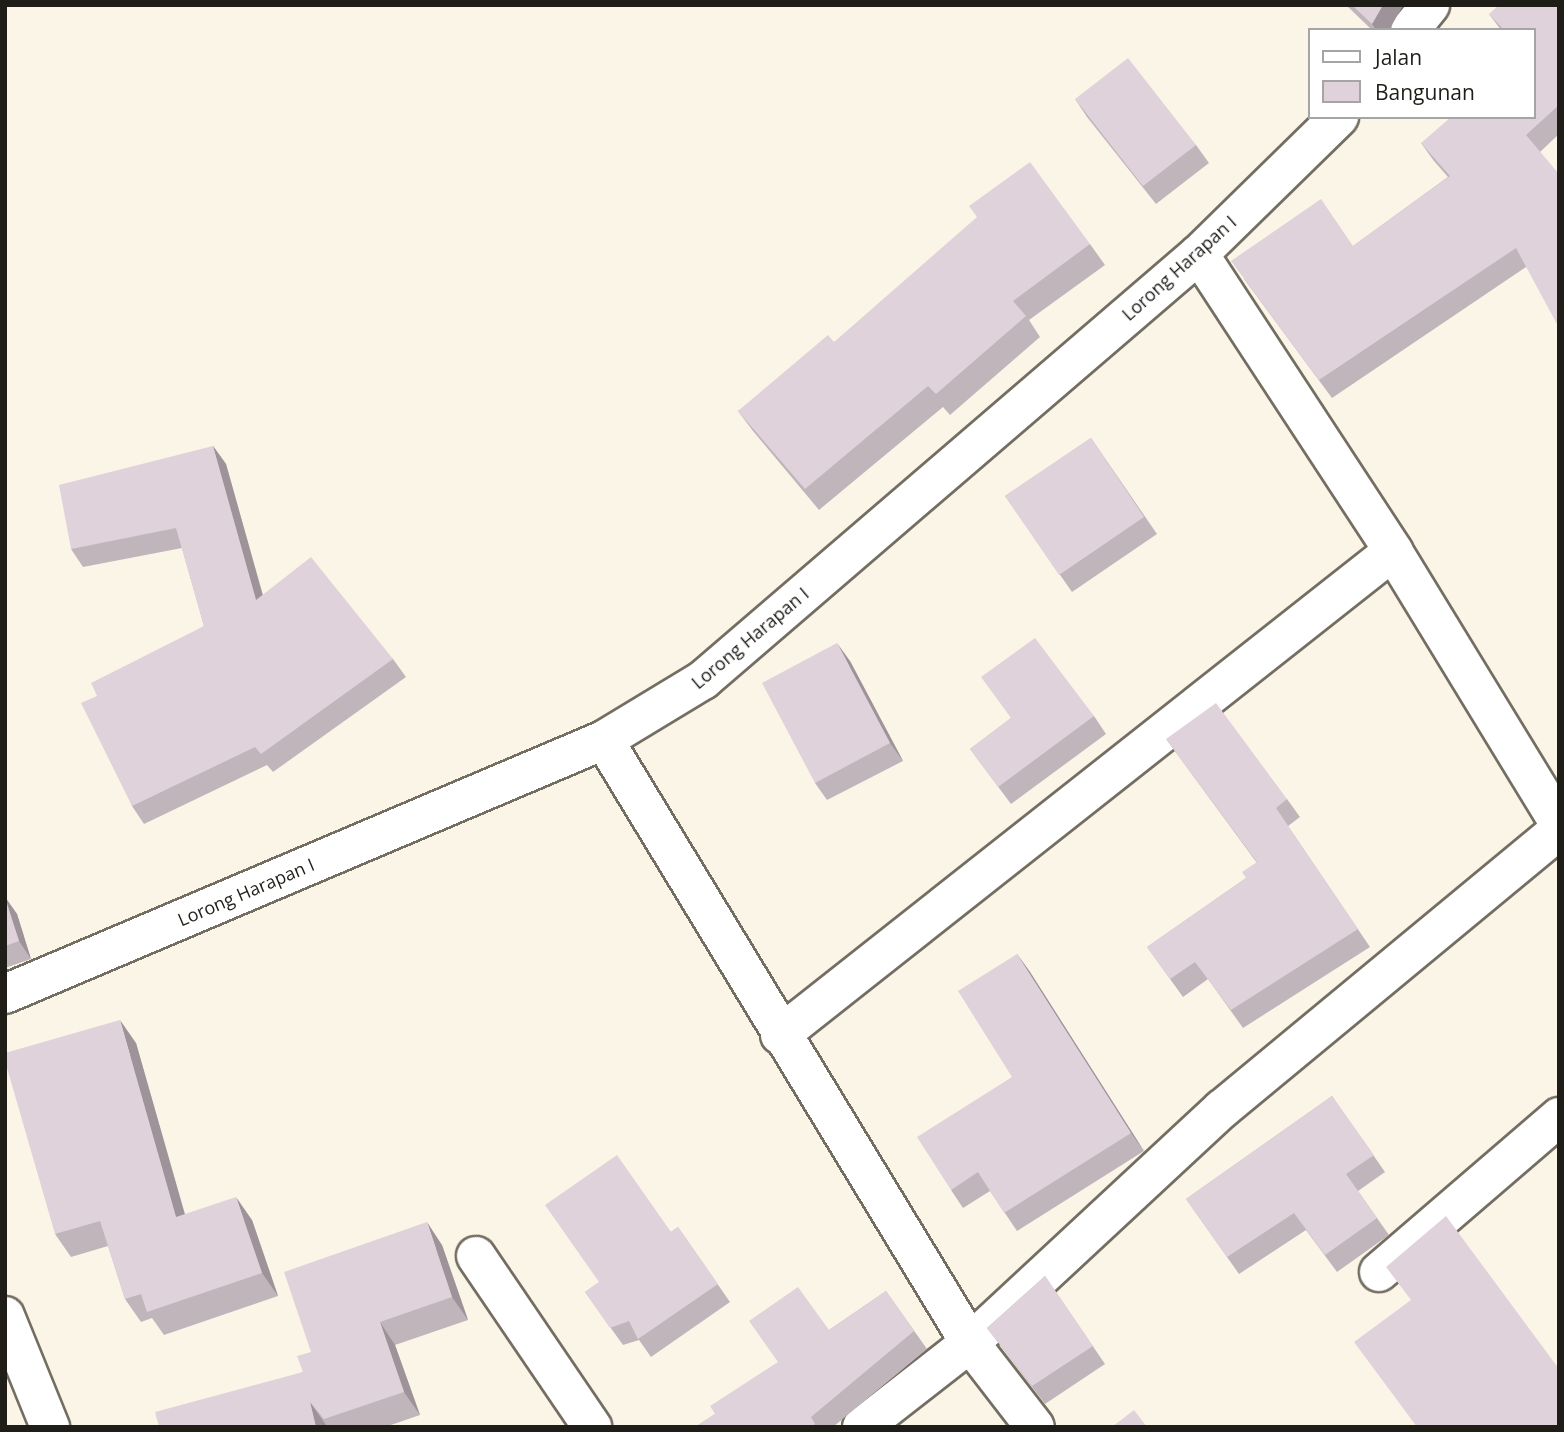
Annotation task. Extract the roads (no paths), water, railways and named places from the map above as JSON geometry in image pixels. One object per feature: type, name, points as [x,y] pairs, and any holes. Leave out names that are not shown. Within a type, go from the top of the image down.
[{"type":"street","points":[[1412,28],[1430,5]]},
{"type":"street","name":"Lorong Harapan I","points":[[5,994],[604,740],[703,680],[1199,254],[1337,119]]},
{"type":"street","points":[[1199,254],[1394,551],[1559,823]]},
{"type":"street","points":[[780,1035],[1394,551]]},
{"type":"street","points":[[604,740],[780,1035],[970,1343],[1035,1427]]},
{"type":"street","points":[[862,1427],[970,1343],[1222,1109],[1559,830]]},
{"type":"street","points":[[1379,1272],[1559,1117]]},
{"type":"street","points":[[477,1256],[592,1427]]},
{"type":"street","points":[[5,1316],[50,1427]]}]
